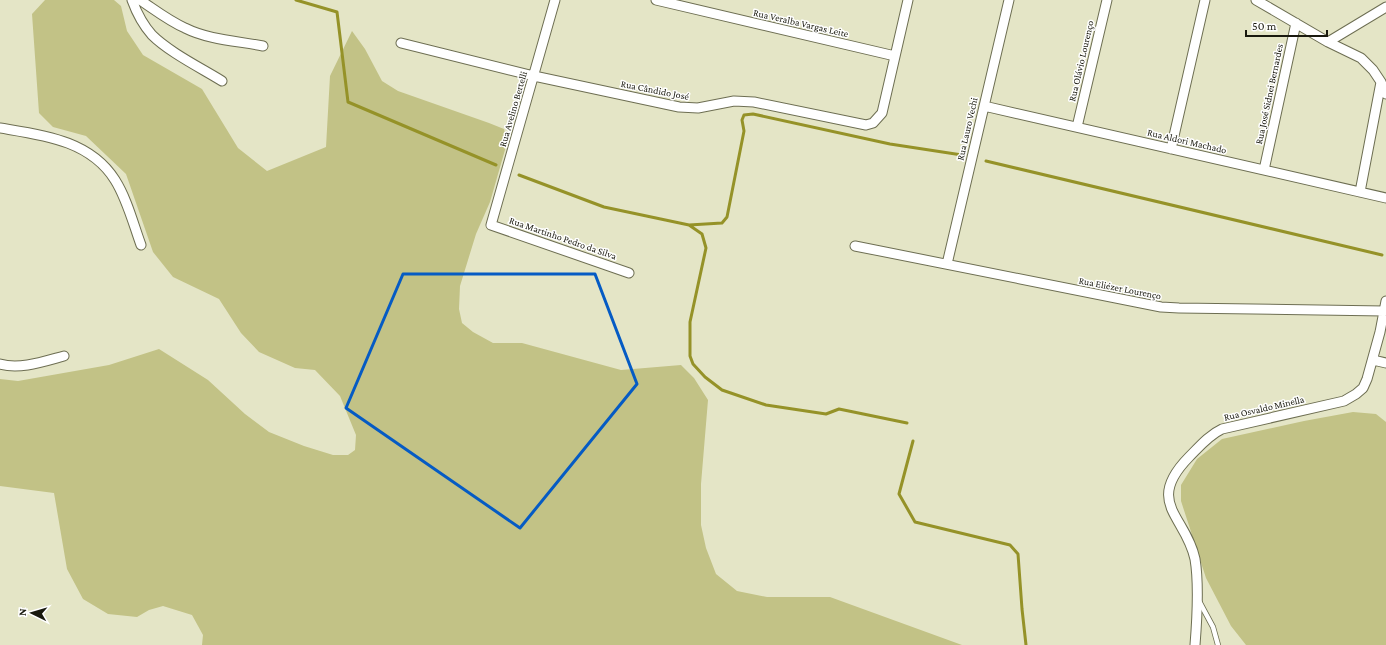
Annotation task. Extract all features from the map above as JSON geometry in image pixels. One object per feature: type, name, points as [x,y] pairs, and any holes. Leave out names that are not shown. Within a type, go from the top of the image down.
[{"type":"street","points":[[132,0],[134,6],[152,34],[167,47],[222,81]]},
{"type":"street","points":[[140,0],[166,17],[192,31],[204,35],[263,46]]},
{"type":"street","name":"Rua Avelino Bertelli","points":[[491,224],[556,0]]},
{"type":"street","name":"Rua Veralba Vargas Leite","points":[[656,0],[895,56]]},
{"type":"street","name":"Rua Cândido José","points":[[401,43],[534,76],[678,107],[698,108],[734,101],[754,102],[866,125],[873,123],[882,113],[908,0]]},
{"type":"street","name":"Rua Lauro Vechi","points":[[947,264],[1009,0]]},
{"type":"street","name":"Rua Olávio Lourenço","points":[[1077,128],[1107,0]]},
{"type":"street","points":[[1171,149],[1205,0]]},
{"type":"street","points":[[1256,0],[1328,42],[1361,58],[1373,70],[1386,94]]},
{"type":"street","points":[[1328,42],[1386,7]]},
{"type":"street","name":"Rua José Sidnei Bernardes","points":[[1264,170],[1296,23]]},
{"type":"street","points":[[1360,192],[1380,82]]},
{"type":"street","name":"Rua Aldori Machado","points":[[984,106],[1386,198]]},
{"type":"street","points":[[0,128],[60,140],[81,148],[94,156],[108,169],[116,181],[124,197],[141,245]]},
{"type":"street","name":"Rua Martinho Pedro da Silva","points":[[491,224],[629,273]]},
{"type":"street","name":"Rua Eliézer Lourenço","points":[[856,246],[1161,307],[1384,311]]},
{"type":"street","name":"Rua Osvaldo Minella","points":[[1195,645],[1196,576],[1194,554],[1173,513],[1170,501],[1169,490],[1175,474],[1206,440],[1222,429],[1350,399],[1363,388],[1373,360],[1386,301]]},
{"type":"street","points":[[0,364],[6,366],[25,364],[64,356]]},
{"type":"street","points":[[1373,360],[1386,363]]},
{"type":"lane","points":[[1196,596],[1212,627],[1218,645]]},
{"type":"highlighted area","points":[[403,274],[595,274],[637,384],[520,528],[346,408]]},
{"type":"green space","points":[[45,0],[114,0],[121,6],[127,31],[143,55],[202,89],[238,148],[267,171],[326,147],[330,76],[352,31],[365,49],[382,81],[398,91],[504,129],[507,143],[490,202],[476,234],[460,286],[459,309],[462,323],[473,332],[493,343],[522,343],[621,370],[681,365],[694,378],[708,400],[701,484],[701,525],[706,548],[716,574],[737,591],[767,597],[830,597],[962,645],[202,645],[203,635],[192,615],[163,606],[149,610],[137,617],[108,614],[83,599],[67,569],[54,493],[0,486],[0,379],[18,381],[109,365],[159,349],[208,380],[245,414],[269,432],[304,446],[333,455],[348,455],[355,450],[356,435],[340,396],[315,370],[295,368],[259,352],[241,333],[219,299],[173,277],[153,252],[126,174],[86,136],[53,127],[39,113],[32,14]]},
{"type":"green space","points":[[1353,412],[1376,414],[1386,422],[1386,645],[1246,645],[1231,626],[1206,578],[1181,501],[1181,485],[1197,459],[1222,439]]},
{"type":"waterway","points":[[296,0],[337,12],[348,102],[496,165]]},
{"type":"waterway","points":[[519,175],[604,207],[689,225],[722,223],[727,217],[744,131],[742,120],[744,115],[753,114],[890,144],[962,155]]},
{"type":"waterway","points":[[986,161],[1382,255]]},
{"type":"waterway","points":[[689,225],[702,234],[706,248],[690,322],[690,356],[693,364],[705,377],[722,390],[766,405],[826,414],[839,409],[907,423]]},
{"type":"waterway","points":[[913,441],[899,494],[915,522],[1010,545],[1018,554],[1026,645]]}]
